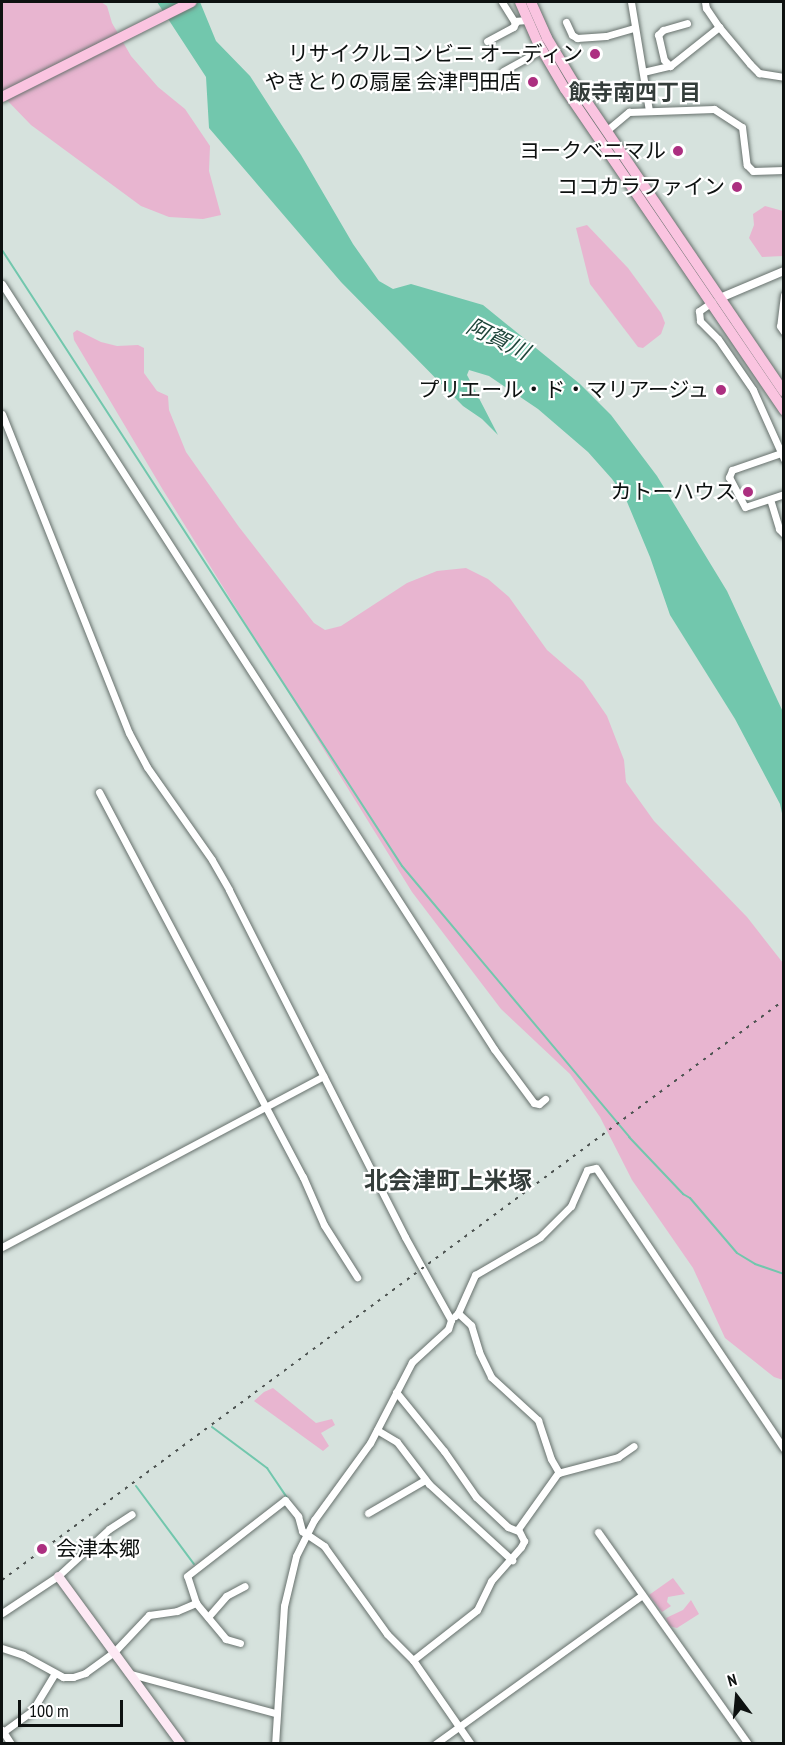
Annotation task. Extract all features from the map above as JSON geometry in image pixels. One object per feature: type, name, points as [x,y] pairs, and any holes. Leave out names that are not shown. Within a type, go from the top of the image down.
[{"type":"highway","points":[[2,96],[192,2]]},
{"type":"highway","points":[[520,2],[541,50],[617,168],[783,392]]},
{"type":"highway","points":[[531,2],[547,38],[716,300],[783,410]]},
{"type":"main road","points":[[58,1576],[181,1743]]},
{"type":"street","points":[[502,2],[508,15],[516,22]]},
{"type":"street","points":[[631,2],[649,111]]},
{"type":"street","points":[[705,2],[719,27],[759,73],[783,77]]},
{"type":"street","points":[[487,41],[513,27],[516,22],[527,20]]},
{"type":"street","points":[[566,22],[572,35],[578,38],[606,36],[634,28]]},
{"type":"street","points":[[670,66],[664,60],[658,35],[663,30],[687,22]]},
{"type":"street","points":[[643,72],[670,66],[719,27]]},
{"type":"street","points":[[503,71],[541,50]]},
{"type":"street","points":[[606,131],[629,112],[714,109],[742,127],[747,165],[753,171],[783,170]]},
{"type":"street","points":[[783,271],[716,300],[699,311],[700,321],[718,339],[753,390],[782,456],[732,470],[729,477],[745,507],[783,494]]},
{"type":"street","points":[[2,284],[494,1049],[534,1103],[539,1104],[545,1099]]},
{"type":"street","points":[[783,295],[780,326],[783,332]]},
{"type":"street","points":[[2,414],[129,733],[147,767],[212,860],[230,890],[409,1244],[452,1320]]},
{"type":"street","points":[[770,499],[779,530],[783,534]]},
{"type":"street","points":[[99,792],[266,1106],[324,1225],[357,1277]]},
{"type":"street","points":[[2,1247],[323,1076]]},
{"type":"street","points":[[275,1743],[275,1713],[284,1606],[296,1556],[306,1535],[377,1430],[412,1362],[448,1329],[458,1313],[470,1281],[475,1275],[524,1249],[547,1232],[571,1206],[587,1170],[596,1168],[783,1449]]},
{"type":"street","points":[[458,1313],[471,1325],[479,1352],[491,1377],[538,1420],[551,1459],[559,1473]]},
{"type":"street","points":[[396,1392],[444,1451],[469,1488],[508,1527],[518,1531],[525,1541],[512,1560],[491,1581],[477,1610],[413,1660]]},
{"type":"street","points":[[377,1430],[397,1442],[408,1453],[425,1480],[512,1560]]},
{"type":"street","points":[[518,1531],[559,1473],[618,1457],[634,1446]]},
{"type":"street","points":[[368,1513],[425,1480]]},
{"type":"street","points":[[240,1643],[226,1639],[196,1604],[188,1573],[285,1500],[306,1535],[324,1546],[387,1634],[413,1660],[471,1743]]},
{"type":"street","points":[[2,1613],[58,1576],[110,1529],[132,1514]]},
{"type":"street","points":[[598,1532],[748,1743]]},
{"type":"street","points":[[208,1617],[226,1596],[246,1586]]},
{"type":"street","points":[[435,1743],[642,1595]]},
{"type":"street","points":[[2,1648],[23,1655],[63,1677],[80,1676],[114,1652],[148,1615],[196,1604]]},
{"type":"street","points":[[11,1743],[2,1731],[32,1711],[55,1672]]},
{"type":"street","points":[[131,1674],[275,1713]]},
{"type":"shaded area","points":[[2,2],[101,2],[107,6],[112,23],[131,56],[158,87],[185,109],[210,146],[209,171],[221,215],[203,219],[169,217],[141,206],[31,125],[2,95]]},
{"type":"shaded area","points":[[765,206],[783,211],[783,256],[762,257],[749,238],[754,225],[753,214]]},
{"type":"shaded area","points":[[587,225],[628,268],[661,313],[665,323],[661,334],[643,348],[638,347],[590,284],[576,228]]},
{"type":"shaded area","points":[[77,330],[101,342],[117,346],[138,345],[144,348],[144,373],[157,391],[168,396],[169,410],[186,452],[239,527],[314,623],[325,630],[341,626],[407,583],[437,571],[466,568],[488,579],[509,597],[547,650],[583,681],[607,716],[624,760],[626,782],[654,821],[747,917],[783,963],[783,1380],[774,1377],[725,1338],[693,1268],[632,1180],[600,1117],[570,1074],[501,1009],[412,892],[163,490],[74,340],[73,333]]},
{"type":"shaded area","points":[[273,1388],[316,1423],[332,1419],[335,1425],[321,1433],[329,1446],[323,1451],[254,1401]]},
{"type":"shaded area","points":[[673,1578],[685,1594],[668,1597],[667,1602],[671,1606],[662,1612],[649,1595]]},
{"type":"shaded area","points":[[691,1600],[699,1614],[677,1628],[669,1626],[666,1618],[683,1610]]},
{"type":"water","name":"阿賀川","points":[[157,2],[200,2],[216,41],[250,76],[301,155],[353,244],[379,281],[393,289],[411,284],[483,305],[580,384],[611,415],[657,476],[727,591],[783,712],[783,818],[780,804],[735,719],[670,615],[650,557],[625,497],[612,479],[588,452],[538,409],[489,376],[469,370],[467,375],[498,435],[482,419],[463,406],[341,282],[209,128],[206,77]]},
{"type":"waterway","points":[[2,250],[402,866],[629,1137],[683,1194],[690,1198],[737,1253],[755,1264],[784,1274]]},
{"type":"waterway","points":[[212,1427],[267,1468],[288,1499]]},
{"type":"waterway","points":[[136,1486],[194,1564]]},
{"type":"railway","points":[[2,1580],[784,1000]]},
{"type":"place","name":"リサイクルコンビニ オーディン","points":[[595,54]]},
{"type":"place","name":"やきとりの扇屋 会津門田店","points":[[533,82]]},
{"type":"place","name":"ヨークベニマル","points":[[678,151]]},
{"type":"place","name":"ココカラファイン","points":[[737,187]]},
{"type":"place","name":"プリエール・ド・マリアージュ","points":[[721,390]]},
{"type":"place","name":"カトーハウス","points":[[748,492]]},
{"type":"place","name":"会津本郷","points":[[42,1549]]},
{"type":"district","name":"飯寺南四丁目","points":[[635,93]]},
{"type":"district","name":"北会津町上米塚","points":[[448,1181]]}]
